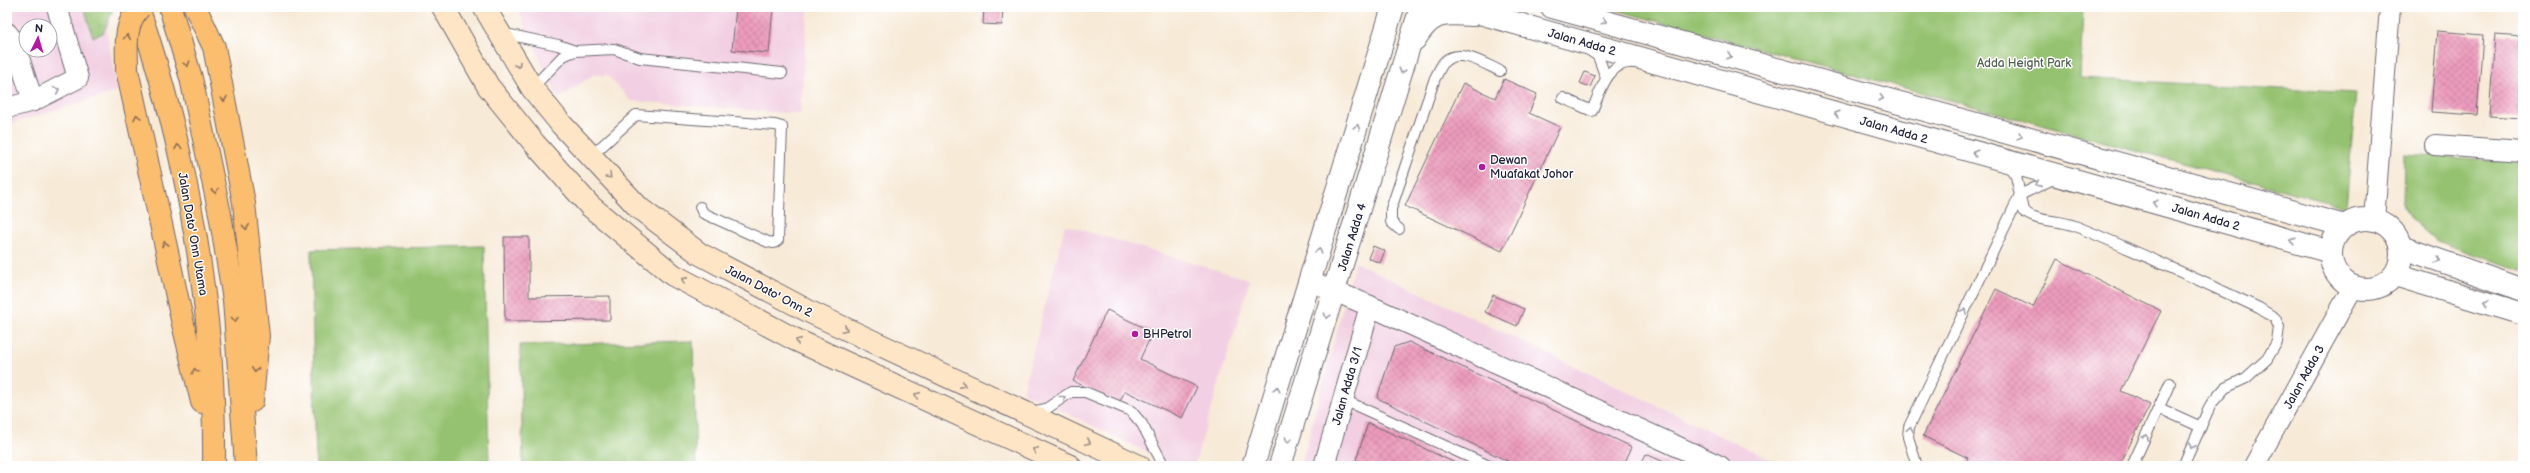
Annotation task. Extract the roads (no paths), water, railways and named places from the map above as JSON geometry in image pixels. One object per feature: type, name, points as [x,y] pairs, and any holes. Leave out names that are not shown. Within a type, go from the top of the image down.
[{"type":"main road","points":[[139,7],[131,17],[127,36],[127,70],[214,458]]},
{"type":"main road","name":"Jalan Dato' Onn Utama","points":[[139,7],[160,77],[177,143],[191,215],[208,330],[214,458]]},
{"type":"main road","points":[[170,7],[191,78],[220,214],[234,300],[246,463]]},
{"type":"main road","points":[[195,7],[214,47],[244,203],[258,336],[246,463]]},
{"type":"main road","points":[[443,7],[488,86],[534,143],[590,206],[673,275],[794,339],[1070,466]]},
{"type":"main road","name":"Jalan Dato' Onn 2","points":[[484,7],[532,88],[590,157],[639,208],[700,254],[812,313],[1139,466]]},
{"type":"street","points":[[7,108],[33,101],[78,78],[57,7]]},
{"type":"street","points":[[1253,466],[1393,7]]},
{"type":"street","name":"Jalan Adda 4","points":[[1280,466],[1421,7]]},
{"type":"street","name":"Jalan Adda 2","points":[[1458,7],[2331,252]]},
{"type":"street","points":[[1552,7],[2345,226]]},
{"type":"street","points":[[2374,220],[2390,7]]},
{"type":"street","points":[[1408,51],[1422,27],[1434,16],[1446,13],[1490,16]]},
{"type":"street","points":[[7,33],[14,42],[33,101]]},
{"type":"street","points":[[2435,145],[2523,151]]},
{"type":"street","points":[[2364,219],[2374,220],[2392,229],[2401,247],[2400,266],[2395,275],[2388,282],[2376,288],[2362,289],[2353,287],[2336,273],[2332,263],[2331,252],[2338,233],[2345,226],[2364,219]]},
{"type":"street","points":[[2401,247],[2523,290]]},
{"type":"street","points":[[2395,275],[2523,314]]},
{"type":"street","points":[[1310,281],[1370,306],[1720,466]]},
{"type":"street","name":"Jalan Adda 3","points":[[2254,466],[2353,287]]},
{"type":"street","name":"Jalan Adda 3/1","points":[[1324,466],[1370,306]]},
{"type":"lane","points":[[1539,30],[1598,56],[1606,78]]},
{"type":"lane","points":[[498,32],[537,42],[558,45],[575,52]]},
{"type":"lane","points":[[532,88],[563,56],[575,52],[614,49],[640,58],[782,73]]},
{"type":"lane","points":[[1399,229],[1391,222],[1391,209],[1435,78],[1445,61],[1458,56],[1470,58],[1500,71]]},
{"type":"lane","points":[[1563,98],[1592,111],[1606,78],[1623,63],[1633,62],[1696,82],[1706,83],[1712,79]]},
{"type":"lane","points":[[590,157],[636,114],[775,125],[782,127],[778,240],[774,243],[768,242],[703,213],[700,207]]},
{"type":"lane","points":[[2004,161],[2016,176],[2023,211],[2031,218],[2066,222],[2104,237],[2259,308],[2275,318],[2280,327],[2277,342],[2267,360],[2246,378],[2225,388],[2211,404],[2183,466]]},
{"type":"lane","points":[[1917,466],[1908,437],[1908,427],[2020,195],[2032,187],[2058,176]]},
{"type":"lane","points":[[2132,466],[2170,383]]},
{"type":"lane","points":[[1027,413],[1046,409],[1071,392],[1085,392],[1131,411],[1142,424],[1164,466]]},
{"type":"lane","points":[[1344,400],[1489,466]]},
{"type":"lane","points":[[2159,408],[2201,427]]},
{"type":"place","name":"Dewan Muafakat Johor","points":[[1482,167]]},
{"type":"place","name":"BHPetrol","points":[[1135,334]]},
{"type":"park label","name":"Adda Height Park","points":[[2024,63]]}]
